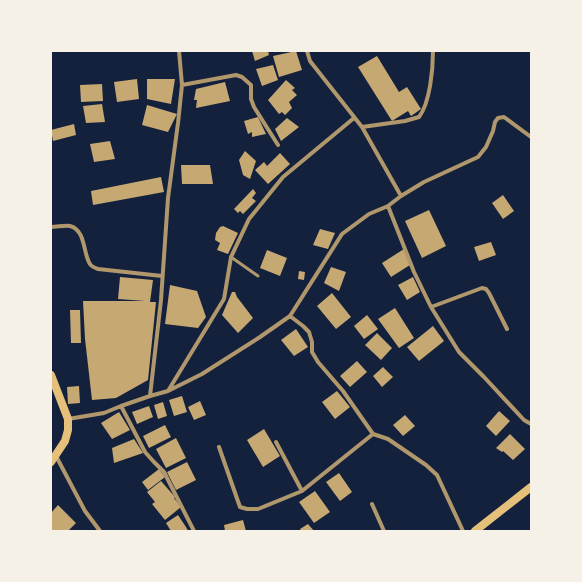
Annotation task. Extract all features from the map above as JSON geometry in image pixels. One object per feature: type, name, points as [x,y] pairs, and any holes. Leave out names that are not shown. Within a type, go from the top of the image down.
[{"type":"main road","points":[[51,375],[68,419],[68,430],[65,441],[53,458]]},
{"type":"main road","points":[[475,531],[531,487]]},
{"type":"street","points":[[150,396],[168,198],[182,85],[179,51]]},
{"type":"street","points":[[307,51],[310,61],[362,127],[401,196]]},
{"type":"street","points":[[362,127],[419,117],[424,111],[427,100],[433,69],[433,51]]},
{"type":"street","points":[[182,85],[236,75],[242,77],[251,85],[251,99],[254,107],[278,145]]},
{"type":"street","points":[[68,419],[104,413],[150,396],[168,392],[202,374],[290,316],[342,234],[369,214],[388,206],[424,182],[478,157],[486,147],[495,122],[498,118],[504,117],[531,137]]},
{"type":"street","points":[[168,392],[224,299],[230,257],[250,218],[283,177],[354,118]]},
{"type":"street","points":[[388,206],[414,272],[431,308],[459,352],[524,420],[531,424]]},
{"type":"street","points":[[51,227],[70,226],[77,230],[81,235],[89,263],[93,267],[98,269],[162,276]]},
{"type":"street","points":[[431,308],[482,288],[486,289],[490,293],[507,328]]},
{"type":"street","points":[[290,316],[304,326],[309,332],[312,342],[312,352],[318,362],[343,391],[372,434],[388,439],[426,465],[437,475],[463,531]]},
{"type":"street","points":[[121,406],[146,452],[164,472],[194,531]]},
{"type":"street","points":[[219,447],[240,506],[247,509],[258,509],[302,491],[372,434]]},
{"type":"street","points":[[276,442],[302,491]]},
{"type":"street","points":[[53,458],[85,511],[100,531]]},
{"type":"street","points":[[372,504],[384,531]]},
{"type":"lane","points":[[230,257],[258,276]]},
{"type":"building","points":[[252,51],[268,51],[269,55],[255,61]]},
{"type":"building","points":[[296,51],[302,70],[279,77],[273,56]]},
{"type":"building","points":[[377,56],[399,92],[407,87],[421,109],[411,116],[408,111],[392,121],[358,67]]},
{"type":"building","points":[[273,65],[278,80],[262,86],[256,69]]},
{"type":"building","points":[[137,79],[139,99],[117,102],[114,82]]},
{"type":"building","points":[[147,79],[175,79],[171,104],[147,99]]},
{"type":"building","points":[[286,80],[295,88],[292,90],[297,95],[289,102],[292,108],[285,115],[282,112],[279,114],[268,100]]},
{"type":"building","points":[[225,82],[230,101],[196,108],[197,100],[194,100],[196,89]]},
{"type":"building","points":[[102,84],[103,101],[81,102],[80,85]]},
{"type":"building","points":[[102,104],[105,122],[86,123],[83,106]]},
{"type":"building","points":[[147,105],[177,114],[168,132],[142,125]]},
{"type":"building","points":[[258,117],[266,134],[252,137],[252,132],[248,134],[244,121]]},
{"type":"building","points":[[287,118],[299,127],[281,141],[275,129]]},
{"type":"building","points":[[74,124],[76,135],[53,141],[51,130]]},
{"type":"building","points":[[110,141],[115,159],[94,162],[90,144]]},
{"type":"building","points":[[245,151],[256,161],[250,179],[243,175],[239,160]]},
{"type":"building","points":[[280,153],[290,164],[268,184],[255,170],[264,162],[267,166]]},
{"type":"building","points":[[181,165],[210,165],[213,184],[182,184]]},
{"type":"building","points":[[161,177],[164,192],[93,205],[91,191]]},
{"type":"building","points":[[253,189],[256,193],[252,198],[256,201],[243,214],[240,211],[238,213],[234,209]]},
{"type":"building","points":[[503,195],[514,211],[503,219],[492,203]]},
{"type":"building","points":[[429,210],[446,246],[422,258],[405,221]]},
{"type":"building","points":[[223,226],[238,233],[228,254],[217,250],[220,243],[215,240],[216,233],[220,227]]},
{"type":"building","points":[[320,229],[335,233],[328,249],[313,245]]},
{"type":"building","points":[[491,242],[496,255],[479,261],[474,247]]},
{"type":"building","points":[[404,249],[410,265],[391,277],[382,263]]},
{"type":"building","points":[[267,250],[287,258],[280,276],[260,268]]},
{"type":"building","points":[[331,267],[346,272],[339,291],[324,283]]},
{"type":"building","points":[[299,271],[305,272],[304,280],[298,279]]},
{"type":"building","points":[[120,277],[153,280],[150,302],[156,302],[148,380],[116,398],[92,400],[85,339],[83,301],[145,301],[118,299]]},
{"type":"building","points":[[413,277],[420,292],[407,300],[398,285]]},
{"type":"building","points":[[170,285],[197,291],[206,317],[198,328],[165,324]]},
{"type":"building","points":[[232,292],[235,292],[237,297],[253,318],[238,333],[222,315]]},
{"type":"building","points":[[332,293],[351,317],[336,329],[317,306]]},
{"type":"building","points":[[395,308],[414,338],[399,348],[378,319]]},
{"type":"building","points":[[70,310],[80,310],[81,343],[71,343]]},
{"type":"building","points":[[367,315],[378,329],[364,339],[354,326]]},
{"type":"building","points":[[433,326],[444,341],[419,361],[407,347]]},
{"type":"building","points":[[296,329],[308,347],[294,356],[281,340]]},
{"type":"building","points":[[377,333],[392,348],[381,360],[365,345]]},
{"type":"building","points":[[357,361],[367,372],[350,387],[340,376]]},
{"type":"building","points":[[383,367],[393,377],[382,387],[373,376]]},
{"type":"building","points":[[79,386],[80,403],[68,404],[67,387]]},
{"type":"building","points":[[337,391],[350,407],[335,419],[322,402]]},
{"type":"building","points":[[182,396],[187,412],[174,416],[169,400]]},
{"type":"building","points":[[200,401],[206,415],[194,420],[188,407]]},
{"type":"building","points":[[163,402],[167,416],[158,419],[154,405]]},
{"type":"building","points":[[149,406],[153,417],[137,424],[132,412]]},
{"type":"building","points":[[499,411],[510,421],[496,436],[486,426]]},
{"type":"building","points":[[119,412],[130,430],[112,439],[101,423]]},
{"type":"building","points":[[405,415],[415,426],[403,436],[393,425]]},
{"type":"building","points":[[165,425],[171,437],[149,448],[143,436]]},
{"type":"building","points":[[264,429],[280,456],[263,467],[247,440]]},
{"type":"building","points":[[510,434],[525,449],[513,460],[503,451],[502,452],[496,448]]},
{"type":"building","points":[[176,438],[186,458],[166,468],[156,449]]},
{"type":"building","points":[[134,439],[143,453],[114,463],[112,448]]},
{"type":"building","points":[[187,462],[196,480],[176,490],[167,472]]},
{"type":"building","points":[[159,469],[165,477],[148,490],[142,482]]},
{"type":"building","points":[[339,473],[352,492],[340,501],[326,482]]},
{"type":"building","points":[[161,481],[175,497],[174,498],[181,507],[165,520],[152,504],[155,502],[147,492]]},
{"type":"building","points":[[315,491],[330,512],[314,523],[299,502]]},
{"type":"building","points":[[58,505],[76,523],[68,531],[51,531],[51,513]]},
{"type":"building","points":[[178,515],[188,531],[171,531],[166,523]]},
{"type":"building","points":[[243,520],[246,531],[225,531],[224,525]]},
{"type":"building","points":[[308,524],[314,531],[301,531],[300,529]]}]
